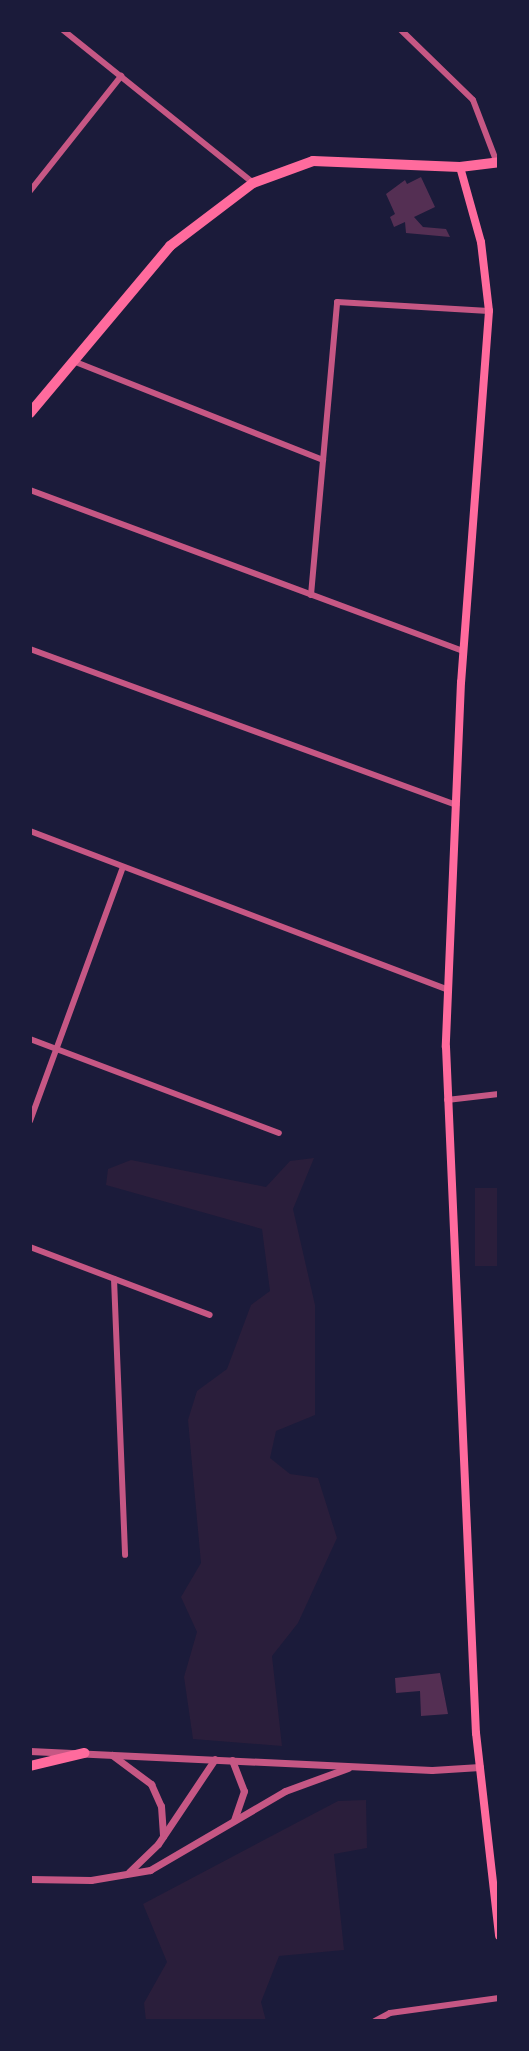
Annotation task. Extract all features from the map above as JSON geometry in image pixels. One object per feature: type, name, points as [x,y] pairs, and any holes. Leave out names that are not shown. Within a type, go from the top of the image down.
[{"type":"main road","points":[[30,413],[170,246],[253,183],[313,161],[460,167],[498,162]]},
{"type":"main road","points":[[460,167],[481,242],[489,311],[463,651],[445,989],[447,1100],[480,1767],[499,1936]]},
{"type":"main road","points":[[30,1766],[84,1753]]},
{"type":"street","points":[[64,30],[253,183]]},
{"type":"street","points":[[401,30],[473,100],[498,162]]},
{"type":"street","points":[[30,191],[121,76]]},
{"type":"street","points":[[311,595],[337,302],[489,311]]},
{"type":"street","points":[[73,361],[323,460]]},
{"type":"street","points":[[30,490],[463,651]]},
{"type":"street","points":[[30,649],[456,806]]},
{"type":"street","points":[[30,831],[445,989]]},
{"type":"street","points":[[30,1121],[123,867]]},
{"type":"street","points":[[30,1039],[279,1133]]},
{"type":"street","points":[[447,1100],[499,1094]]},
{"type":"street","points":[[30,1247],[210,1315]]},
{"type":"street","points":[[114,1279],[125,1555]]},
{"type":"street","points":[[30,1751],[443,1771],[480,1767]]},
{"type":"street","points":[[111,1754],[155,1790],[163,1813],[163,1838]]},
{"type":"street","points":[[126,1875],[163,1838],[215,1759]]},
{"type":"street","points":[[232,1760],[244,1791],[234,1821]]},
{"type":"street","points":[[30,1879],[91,1880],[126,1875],[163,1864],[297,1785],[355,1766]]},
{"type":"street","points":[[374,2021],[390,2013],[499,1998]]},
{"type":"shaded area","points":[[314,1158],[293,1209],[315,1305],[315,1415],[276,1431],[270,1458],[290,1474],[318,1478],[337,1538],[298,1623],[272,1656],[282,1746],[193,1739],[184,1677],[197,1632],[181,1597],[201,1563],[188,1420],[197,1391],[227,1369],[251,1305],[270,1291],[262,1229],[106,1185],[108,1169],[131,1160],[266,1187],[290,1161]]},
{"type":"shaded area","points":[[475,1188],[499,1188],[499,1266],[475,1266]]},
{"type":"shaded area","points":[[366,1800],[367,1848],[334,1854],[344,1950],[279,1956],[261,2002],[266,2021],[146,2021],[144,2003],[167,1962],[143,1904],[338,1801]]},
{"type":"building","points":[[421,177],[435,207],[414,217],[423,227],[446,229],[450,237],[406,233],[405,222],[394,227],[390,217],[395,214],[386,194],[405,180],[407,184]]},
{"type":"building","points":[[440,1673],[448,1714],[421,1716],[420,1691],[396,1693],[395,1678]]}]
